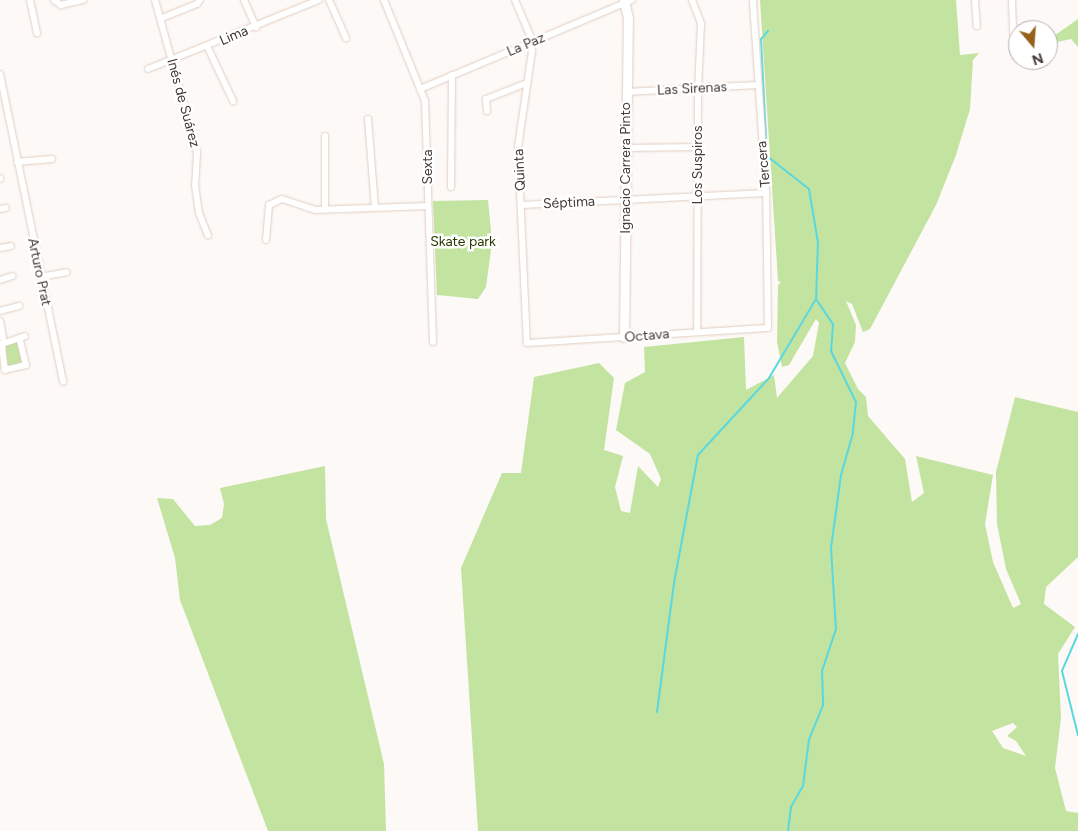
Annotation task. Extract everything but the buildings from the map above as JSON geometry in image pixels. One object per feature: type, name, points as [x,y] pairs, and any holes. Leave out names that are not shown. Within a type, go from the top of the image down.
[{"type":"street","points":[[30,0],[36,33]]},
{"type":"street","points":[[54,0],[61,5],[83,0]]},
{"type":"street","name":"Inés de Suárez","points":[[155,0],[162,18],[197,152],[195,185],[199,214],[208,235]]},
{"type":"street","points":[[162,18],[200,0]]},
{"type":"street","points":[[244,0],[256,27]]},
{"type":"street","name":"Lima","points":[[148,69],[208,48],[319,0]]},
{"type":"street","points":[[329,0],[346,38]]},
{"type":"street","name":"Sexta","points":[[384,0],[425,101],[428,146],[428,206],[433,342]]},
{"type":"street","name":"Quinta","points":[[515,0],[532,42],[518,147],[527,343]]},
{"type":"street","name":"Los Suspiros","points":[[692,0],[702,24],[698,89],[697,332]]},
{"type":"street","name":"Tercera","points":[[753,0],[757,85],[766,192],[768,328]]},
{"type":"street","points":[[975,0],[977,26]]},
{"type":"street","points":[[1012,0],[1013,20]]},
{"type":"street","name":"La Paz","points":[[420,89],[627,1]]},
{"type":"street","name":"Ignacio Carrera Pinto","points":[[624,337],[627,1]]},
{"type":"street","points":[[208,48],[233,101]]},
{"type":"street","name":"Arturo Prat","points":[[0,74],[63,382]]},
{"type":"street","points":[[451,187],[452,75]]},
{"type":"street","points":[[487,111],[486,99],[527,83]]},
{"type":"street","name":"Las Sirenas","points":[[626,92],[757,85]]},
{"type":"street","points":[[368,119],[375,207]]},
{"type":"street","points":[[325,136],[325,209]]},
{"type":"street","points":[[626,148],[698,147]]},
{"type":"street","points":[[17,162],[52,159]]},
{"type":"street","name":"Séptima","points":[[522,205],[698,198],[766,192]]},
{"type":"street","points":[[266,240],[269,206],[276,201],[285,199],[306,208],[325,209],[428,206]]},
{"type":"street","points":[[0,248],[11,246]]},
{"type":"street","points":[[40,277],[67,272]]},
{"type":"street","points":[[0,280],[12,276]]},
{"type":"street","points":[[0,311],[19,306]]},
{"type":"street","points":[[0,320],[4,343],[1,348],[2,366],[9,371],[26,365],[23,338],[4,343]]},
{"type":"street","name":"Octava","points":[[527,343],[768,328]]},
{"type":"green space","points":[[760,0],[956,0],[960,55],[979,53],[973,60],[970,109],[956,155],[936,205],[870,329],[863,332],[852,304],[846,301],[856,325],[855,342],[845,363],[858,389],[866,397],[868,416],[905,459],[912,502],[924,493],[916,456],[993,475],[985,524],[993,562],[1013,608],[1021,604],[1006,569],[997,524],[996,472],[1015,397],[1078,412],[1078,557],[1046,587],[1044,604],[1075,627],[1058,654],[1061,718],[1055,768],[1066,811],[1078,813],[1078,831],[478,831],[461,568],[502,473],[521,473],[534,377],[599,363],[614,378],[604,450],[623,456],[615,487],[621,511],[630,513],[638,466],[658,487],[661,479],[650,454],[616,430],[625,383],[645,372],[644,347],[744,337],[746,390],[774,375],[777,398],[813,356],[819,323],[816,319],[789,365],[782,367],[777,342],[778,285],[781,282],[778,281]],"holes":[[[1013,723],[1017,727],[1007,736],[1016,741],[1026,756],[1003,748],[992,731]]]},
{"type":"green space","points":[[1078,19],[1078,47],[1071,39],[1058,42],[1058,33]]},
{"type":"green space","name":"Skate park","points":[[488,200],[492,242],[486,287],[478,299],[437,295],[433,201]]},
{"type":"green space","points":[[17,342],[23,364],[6,368],[4,346]]},
{"type":"green space","points":[[325,466],[326,519],[384,764],[386,831],[268,831],[180,600],[175,558],[157,498],[173,499],[195,526],[210,525],[222,518],[224,504],[220,488]]},
{"type":"waterway","points":[[768,31],[761,39],[767,156],[809,189],[818,243],[816,299],[833,324],[831,351],[856,402],[853,433],[841,475],[831,548],[836,629],[822,671],[823,705],[809,739],[803,786],[791,807],[788,831]]},
{"type":"waterway","points":[[657,712],[674,583],[698,455],[769,378],[816,299]]},
{"type":"waterway","points":[[1078,634],[1062,671],[1078,735]]}]
